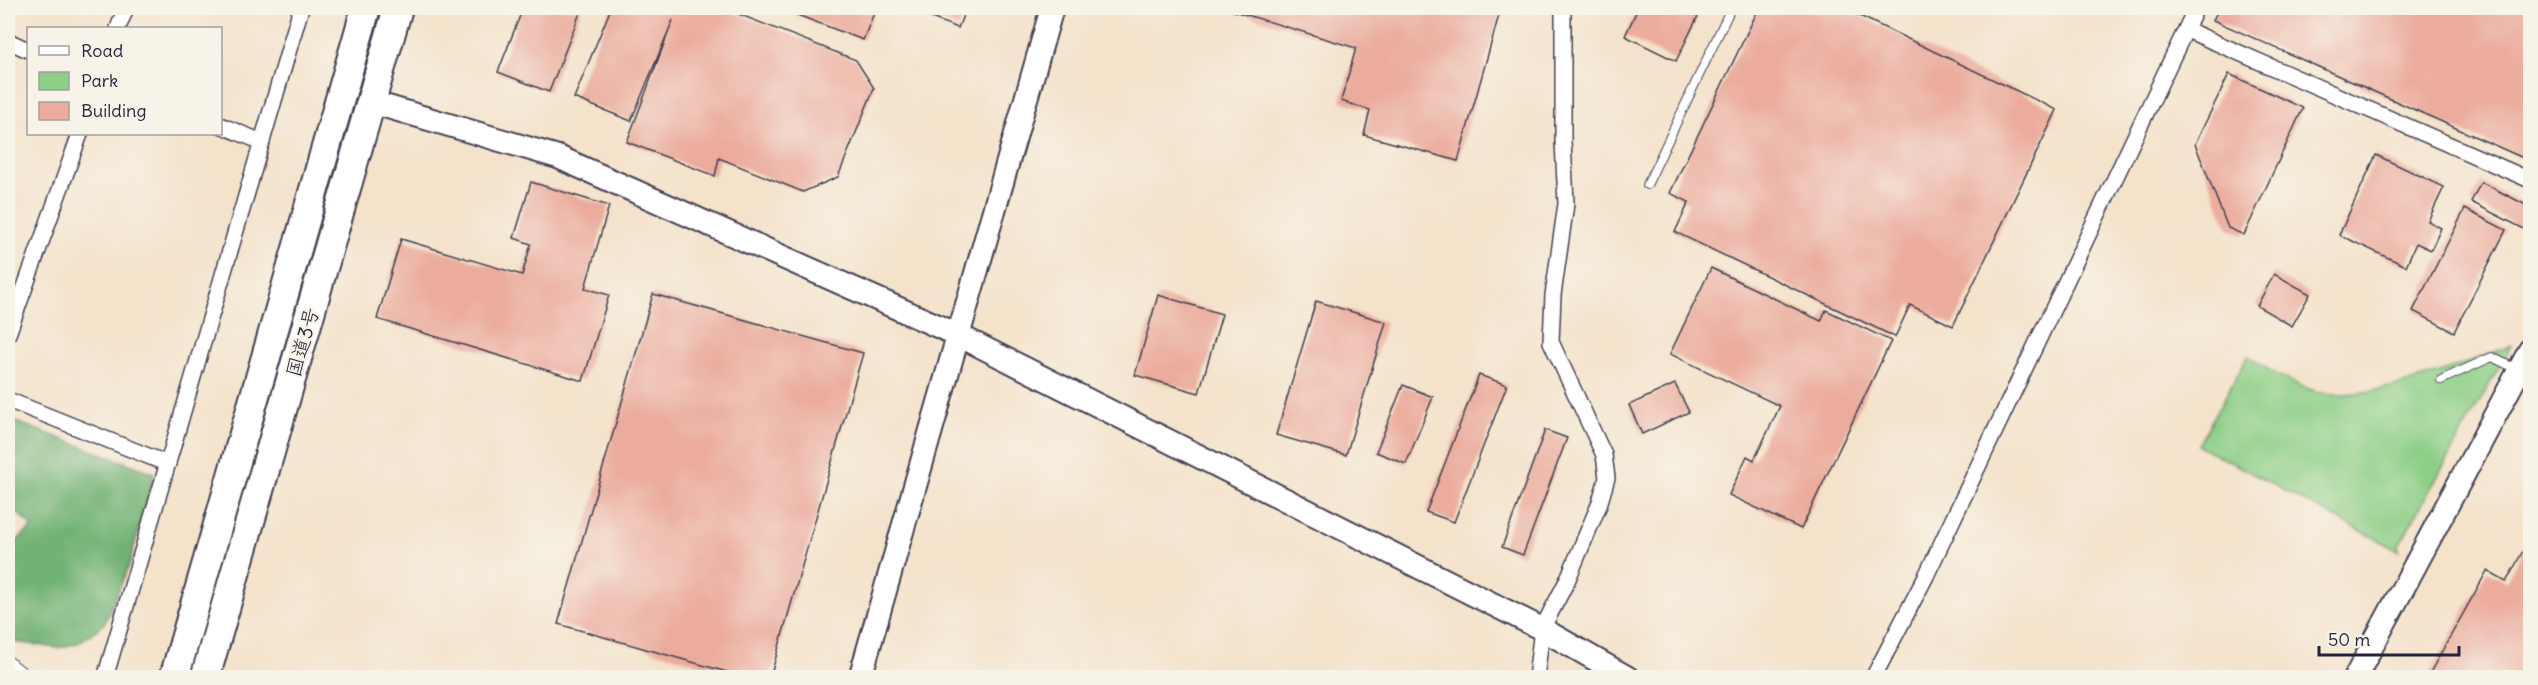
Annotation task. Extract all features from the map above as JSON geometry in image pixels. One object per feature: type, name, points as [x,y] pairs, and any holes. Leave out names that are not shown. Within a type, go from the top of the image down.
[{"type":"highway","name":"国道3号","points":[[174,678],[366,8]]},
{"type":"highway","name":"国道3号","points":[[205,678],[398,8]]},
{"type":"street","points":[[118,27],[126,8]]},
{"type":"street","points":[[105,678],[301,8]]},
{"type":"street","points":[[860,678],[960,336],[1052,8]]},
{"type":"street","points":[[1536,678],[1542,629],[1567,581],[1599,506],[1607,478],[1604,455],[1551,342],[1553,294],[1566,204],[1563,141],[1563,8]]},
{"type":"street","points":[[1873,678],[1926,576],[2196,8]]},
{"type":"street","points":[[2187,30],[2530,180]]},
{"type":"street","points":[[8,42],[27,50]]},
{"type":"street","points":[[371,102],[558,157],[960,336],[1542,629],[1628,678]]},
{"type":"street","points":[[222,126],[262,142]]},
{"type":"street","points":[[8,334],[80,135]]},
{"type":"street","points":[[2355,678],[2530,350]]},
{"type":"street","points":[[8,400],[168,464]]},
{"type":"lane","points":[[1647,185],[1731,8]]},
{"type":"lane","points":[[2441,380],[2492,357],[2520,370]]},
{"type":"lane","points":[[8,660],[31,678]]},
{"type":"green space","points":[[2511,346],[2399,545],[2399,551],[2198,445],[2248,356],[2293,383],[2331,394],[2382,389],[2410,382]]},
{"type":"green space","points":[[8,419],[154,473],[129,566],[104,624],[78,643],[58,648],[8,641],[8,549],[32,527],[8,503]]},
{"type":"building","points":[[523,8],[582,8],[549,92],[498,72]]},
{"type":"building","points":[[611,8],[723,8],[856,60],[874,88],[838,177],[803,192],[719,158],[715,176],[627,142],[673,20],[631,121],[574,98]]},
{"type":"building","points":[[779,8],[876,8],[863,40]]},
{"type":"building","points":[[920,8],[966,8],[958,28],[918,13]]},
{"type":"building","points":[[1224,8],[1501,8],[1458,161],[1364,135],[1370,110],[1341,101],[1356,48]]},
{"type":"building","points":[[1638,8],[1680,8],[1698,16],[1676,61],[1625,36]]},
{"type":"building","points":[[1759,8],[1843,8],[2057,110],[1953,326],[1910,305],[1895,337],[1675,232],[1689,202],[1670,193]]},
{"type":"building","points":[[2219,8],[2530,8],[2530,161],[2213,20]]},
{"type":"building","points":[[2229,74],[2303,108],[2244,235],[2228,228],[2195,144]]},
{"type":"building","points":[[2376,155],[2444,187],[2428,221],[2441,228],[2431,250],[2416,243],[2406,266],[2339,235]]},
{"type":"building","points":[[531,182],[609,206],[585,288],[609,295],[583,381],[377,319],[401,239],[522,275],[531,244],[514,238]]},
{"type":"building","points":[[2481,182],[2530,207],[2530,232],[2471,202]]},
{"type":"building","points":[[2465,209],[2506,230],[2454,332],[2413,311]]},
{"type":"building","points":[[1711,268],[1821,321],[1826,310],[1891,341],[1801,529],[1729,495],[1747,456],[1754,460],[1780,406],[1670,354]]},
{"type":"building","points":[[2274,274],[2310,294],[2292,326],[2257,306]]},
{"type":"building","points":[[653,294],[863,353],[770,678],[748,678],[558,624]]},
{"type":"building","points":[[1158,295],[1222,314],[1199,393],[1135,375]]},
{"type":"building","points":[[1316,301],[1386,322],[1346,455],[1276,435]]},
{"type":"building","points":[[1479,375],[1507,385],[1454,522],[1426,512]]},
{"type":"building","points":[[1675,384],[1689,412],[1642,434],[1629,405]]},
{"type":"building","points":[[1403,385],[1433,397],[1406,464],[1376,452]]},
{"type":"building","points":[[1545,430],[1567,438],[1523,555],[1502,547]]},
{"type":"building","points":[[2530,538],[2530,678],[2427,678],[2487,571],[2506,582]]}]
